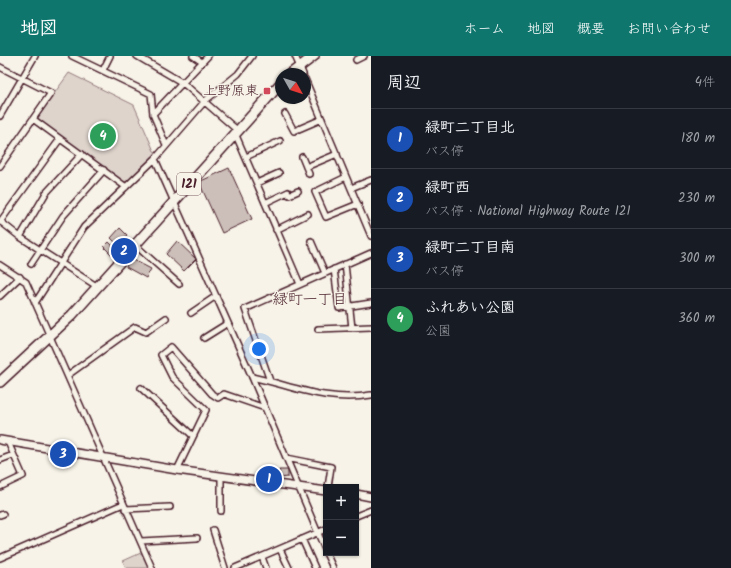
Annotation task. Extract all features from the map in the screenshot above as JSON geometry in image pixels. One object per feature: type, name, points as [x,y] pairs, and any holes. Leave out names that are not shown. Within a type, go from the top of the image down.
[{"type":"highway","points":[[303,68],[314,56]]},
{"type":"highway","name":"121","points":[[0,382],[98,287],[275,89]]},
{"type":"street","points":[[0,116],[24,78],[35,56]]},
{"type":"street","points":[[72,56],[151,94],[153,114],[166,145]]},
{"type":"street","points":[[103,70],[110,56]]},
{"type":"street","points":[[137,56],[183,83],[205,101],[236,132],[300,284]]},
{"type":"street","points":[[193,56],[202,62]]},
{"type":"street","points":[[153,114],[208,56]]},
{"type":"street","points":[[36,303],[84,227],[155,159],[205,101],[238,74],[252,56]]},
{"type":"street","points":[[295,56],[300,68]]},
{"type":"street","points":[[356,60],[364,56]]},
{"type":"street","points":[[0,67],[52,93],[0,166]]},
{"type":"street","points":[[311,93],[371,236]]},
{"type":"street","points":[[285,114],[294,131],[322,119]]},
{"type":"street","points":[[33,119],[126,187]]},
{"type":"street","points":[[60,139],[0,222],[98,287]]},
{"type":"street","points":[[246,157],[280,141]]},
{"type":"street","points":[[20,236],[46,193],[82,154]]},
{"type":"street","points":[[306,167],[337,154]]},
{"type":"street","points":[[302,157],[309,174]]},
{"type":"street","points":[[155,159],[252,377],[323,546]]},
{"type":"street","points":[[31,264],[63,216],[104,170]]},
{"type":"street","points":[[257,183],[279,173]]},
{"type":"street","points":[[346,177],[315,192],[326,217],[358,204]]},
{"type":"street","points":[[351,188],[371,180]]},
{"type":"street","points":[[265,203],[288,192],[289,195],[298,192]]},
{"type":"street","points":[[276,230],[308,214]]},
{"type":"street","points":[[311,241],[325,274]]},
{"type":"street","points":[[135,244],[178,284]]},
{"type":"street","points":[[270,381],[245,309],[371,253]]},
{"type":"street","points":[[345,264],[352,328]]},
{"type":"street","points":[[0,265],[26,282],[152,568]]},
{"type":"street","points":[[334,269],[339,308],[371,303]]},
{"type":"street","points":[[0,296],[20,277]]},
{"type":"street","points":[[191,313],[216,296]]},
{"type":"street","points":[[68,376],[135,327],[146,332],[166,318]]},
{"type":"street","points":[[204,338],[228,323]]},
{"type":"street","points":[[318,329],[371,328]]},
{"type":"street","points":[[177,470],[206,410],[172,377],[161,355],[171,347],[212,394],[218,398],[224,394],[265,408]]},
{"type":"street","points":[[252,377],[298,390],[330,396],[358,397],[371,395]]},
{"type":"street","points":[[141,388],[193,436]]},
{"type":"street","points":[[4,441],[177,470],[323,491]]},
{"type":"street","points":[[0,487],[23,476],[13,454],[4,441]]},
{"type":"street","points":[[0,460],[13,454]]},
{"type":"street","points":[[286,458],[331,467],[328,484]]},
{"type":"street","points":[[221,476],[221,511]]},
{"type":"street","points":[[359,495],[371,497]]},
{"type":"street","points":[[0,558],[124,506],[170,507]]},
{"type":"street","points":[[359,515],[371,510]]},
{"type":"street","points":[[213,530],[225,568]]},
{"type":"street","points":[[235,568],[323,530]]},
{"type":"street","points":[[141,541],[197,538]]},
{"type":"street","points":[[302,539],[316,568]]},
{"type":"street","points":[[280,549],[289,568]]},
{"type":"street","points":[[327,556],[333,568]]},
{"type":"street","points":[[262,557],[266,568]]},
{"type":"shaded area","points":[[69,73],[134,105],[154,151],[157,152],[128,182],[123,182],[38,120],[37,117]]},
{"type":"shaded area","points":[[143,552],[150,568],[126,568],[123,561]]},
{"type":"building","points":[[229,168],[252,219],[222,233],[199,182]]},
{"type":"building","points":[[120,228],[127,235],[118,245],[111,238]]},
{"type":"building","points":[[177,241],[196,259],[184,271],[166,254]]},
{"type":"building","points":[[109,242],[117,250],[112,255],[104,247]]},
{"type":"building","points":[[130,258],[151,269],[146,278],[126,267]]},
{"type":"building","points":[[279,470],[288,470],[288,477],[280,478]]},
{"type":"place","name":"上野原東","points":[[267,91]]},
{"type":"place","name":"ふれあい公園","points":[[103,136]]},
{"type":"place","name":"緑町西","points":[[124,251]]},
{"type":"place","name":"緑町二丁目南","points":[[63,454]]},
{"type":"place","name":"緑町二丁目北","points":[[269,479]]},
{"type":"district","name":"緑町一丁目","points":[[310,300]]}]
